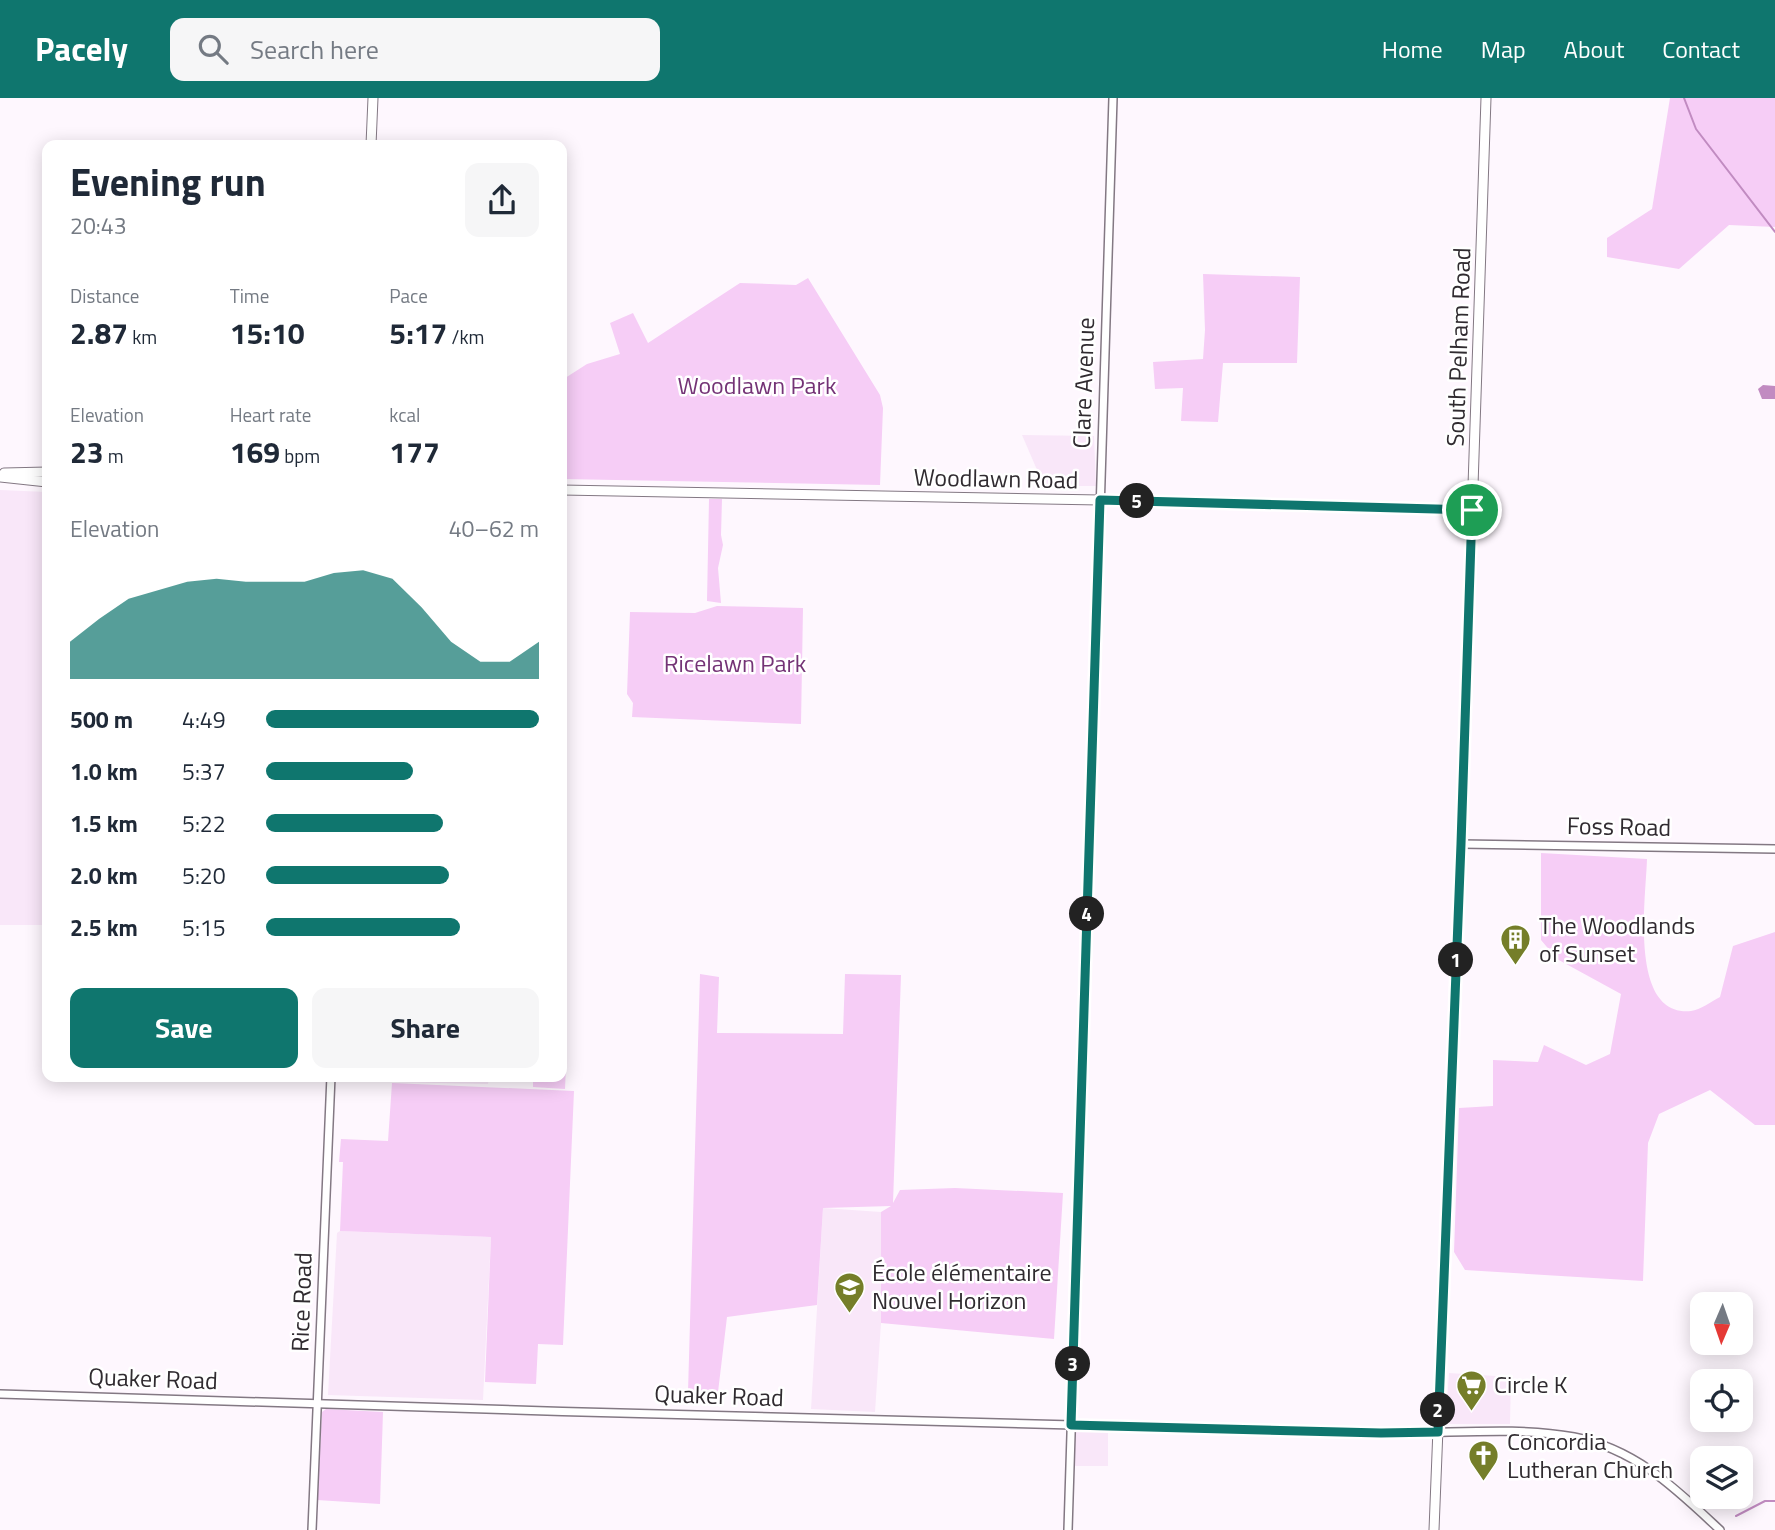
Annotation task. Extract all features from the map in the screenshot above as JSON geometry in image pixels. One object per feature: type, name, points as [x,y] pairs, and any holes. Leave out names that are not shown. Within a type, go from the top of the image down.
[{"type":"main road","points":[[371,140],[373,98]]},
{"type":"main road","name":"South Pelham Road","points":[[1434,1530],[1486,98]]},
{"type":"main road","points":[[0,475],[42,472]]},
{"type":"main road","points":[[0,475],[42,481]]},
{"type":"main road","name":"Woodlawn Road","points":[[567,490],[1472,510]]},
{"type":"street","name":"Clare Avenue","points":[[1068,1530],[1113,98]]},
{"type":"street","name":"Foss Road","points":[[1461,844],[1775,849]]},
{"type":"street","name":"Rice Road","points":[[312,1530],[331,1082]]},
{"type":"street","name":"Quaker Road","points":[[0,1394],[1381,1433],[1540,1433],[1573,1437],[1606,1446],[1649,1467],[1720,1530]]},
{"type":"shaded area","points":[[1763,385],[1775,386],[1775,399],[1762,399],[1758,389]]},
{"type":"shaded area","points":[[1022,435],[1094,436],[1096,486],[1044,486]]},
{"type":"shaded area","points":[[0,490],[42,492],[42,925],[0,925]]},
{"type":"shaded area","points":[[392,1082],[488,1082],[488,1084]]},
{"type":"shaded area","name":"École élémentaire Nouvel Horizon","points":[[823,1208],[881,1212],[881,1323],[875,1412],[811,1409]]},
{"type":"shaded area","points":[[337,1233],[491,1237],[483,1400],[328,1395]]},
{"type":"shaded area","points":[[1449,1373],[1511,1377],[1510,1424],[1450,1424],[1446,1418]]},
{"type":"shaded area","points":[[1074,1430],[1108,1430],[1108,1466],[1073,1466]]},
{"type":"green space","points":[[1670,98],[1775,98],[1775,227],[1729,225],[1679,269],[1607,257],[1607,238],[1652,209]]},
{"type":"green space","points":[[1203,274],[1300,277],[1297,363],[1223,363],[1218,422],[1181,421],[1183,388],[1155,389],[1153,362],[1203,359]]},
{"type":"green space","name":"Woodlawn Park","points":[[808,278],[880,395],[883,408],[880,485],[567,479],[567,377],[587,364],[620,354],[610,323],[633,313],[648,343],[740,283],[796,285]]},
{"type":"green space","points":[[709,499],[722,499],[723,545],[718,568],[721,603],[707,601]]},
{"type":"green space","name":"Ricelawn Park","points":[[717,606],[803,608],[801,724],[632,717],[633,703],[627,694],[630,612],[695,613]]},
{"type":"green space","points":[[1541,853],[1647,859],[1645,952],[1649,976],[1657,995],[1671,1008],[1691,1011],[1720,997],[1733,946],[1775,932],[1775,1125],[1755,1125],[1710,1090],[1659,1114],[1648,1143],[1643,1281],[1465,1270],[1454,1252],[1459,1108],[1493,1106],[1493,1060],[1538,1062],[1544,1045],[1586,1065],[1610,1054],[1621,994],[1557,959],[1541,940]]},
{"type":"green space","points":[[700,974],[719,977],[717,1033],[843,1034],[845,974],[901,975],[893,1203],[900,1190],[955,1188],[1063,1193],[1054,1339],[881,1323],[881,1212],[891,1206],[823,1208],[817,1305],[727,1317],[718,1392],[688,1392]]},
{"type":"green space","points":[[533,1082],[565,1082],[565,1089],[533,1087]]},
{"type":"green space","points":[[392,1083],[574,1091],[563,1345],[538,1344],[536,1384],[485,1382],[491,1237],[340,1231],[343,1162],[339,1162],[341,1139],[388,1141]]},
{"type":"green space","points":[[326,1409],[383,1412],[380,1504],[317,1500],[322,1412]]},
{"type":"waterway","points":[[1684,98],[1696,129],[1775,232]]},
{"type":"waterway","points":[[1736,1516],[1765,1501],[1775,1501]]},
{"type":"place","name":"The Woodlands of Sunset","points":[[1516,967]]},
{"type":"place","name":"École élémentaire Nouvel Horizon","points":[[849,1314]]},
{"type":"place","name":"Circle K","points":[[1471,1412]]},
{"type":"place","name":"Concordia Lutheran Church","points":[[1484,1483]]},
{"type":"route","points":[[1100,500],[1472,510],[1438,1432],[1071,1425],[1100,500]]}]
